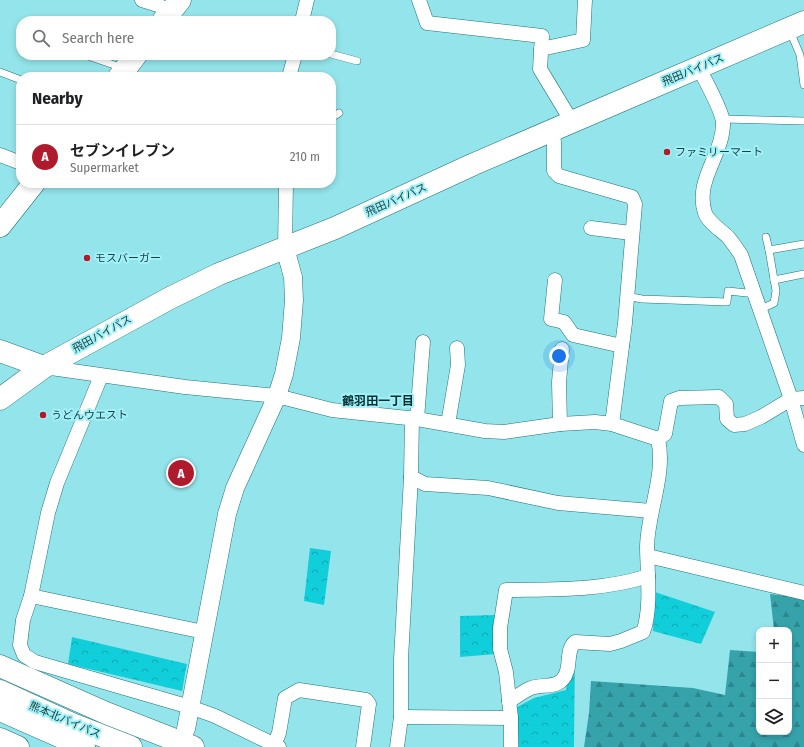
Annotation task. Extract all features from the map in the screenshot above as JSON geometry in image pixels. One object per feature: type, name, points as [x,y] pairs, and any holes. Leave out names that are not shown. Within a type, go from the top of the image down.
[{"type":"main road","name":"飛田バイパス","points":[[0,399],[44,367],[170,298],[219,274],[285,248],[796,25]]},
{"type":"main road","points":[[0,226],[30,188]]},
{"type":"main road","points":[[0,351],[44,367]]},
{"type":"main road","points":[[0,666],[106,713],[189,738]]},
{"type":"main road","name":"熊本北バイパス","points":[[0,691],[72,724],[131,747]]},
{"type":"main road","name":"熊本北バイパス","points":[[0,710],[84,747]]},
{"type":"main road","points":[[0,739],[18,747]]},
{"type":"street","points":[[142,0],[171,11]]},
{"type":"street","points":[[303,16],[307,0]]},
{"type":"street","points":[[419,0],[426,23],[542,36],[540,69],[572,122]]},
{"type":"street","points":[[541,49],[583,40],[585,0]]},
{"type":"street","points":[[291,72],[294,60]]},
{"type":"street","points":[[699,68],[723,119],[723,133],[705,179],[702,200],[706,215],[730,239],[741,255],[797,399],[804,445]]},
{"type":"street","points":[[552,131],[554,142],[554,172],[559,176],[632,197],[635,204],[631,233],[622,346],[612,424]]},
{"type":"street","points":[[0,155],[16,161]]},
{"type":"street","points":[[189,738],[190,706],[227,514],[236,488],[277,396],[284,374],[291,338],[294,300],[292,278],[285,248],[286,188]]},
{"type":"street","points":[[591,228],[631,233]]},
{"type":"street","points":[[555,280],[551,319],[564,322],[573,335],[622,346]]},
{"type":"street","points":[[397,747],[401,717],[401,659],[411,478],[415,419],[423,342]]},
{"type":"street","points":[[448,424],[458,365],[457,348]]},
{"type":"street","points":[[560,424],[559,382],[562,349]]},
{"type":"street","points":[[44,367],[185,387],[277,396],[332,410],[415,419],[485,431],[504,432],[560,424],[595,422],[612,424],[658,439]]},
{"type":"street","points":[[101,376],[57,483],[48,513],[31,596],[23,620],[20,645],[24,655],[35,662],[190,706],[216,716],[276,746],[285,698],[299,690],[366,700],[369,704],[363,747]]},
{"type":"street","points":[[658,439],[665,434],[672,401],[679,398],[719,397],[726,404],[727,419],[734,425],[745,424],[797,399]]},
{"type":"street","points":[[509,701],[533,687],[551,686],[558,683],[567,672],[571,646],[575,642],[610,644],[622,641],[643,632],[648,598],[647,546],[651,511],[660,461],[658,439]]},
{"type":"street","points":[[411,478],[424,484],[488,488],[558,503],[651,511]]},
{"type":"street","points":[[648,556],[804,593]]},
{"type":"street","points":[[511,747],[512,718],[500,649],[500,628],[506,590],[571,588],[631,581],[648,576]]},
{"type":"street","points":[[31,596],[204,632]]},
{"type":"street","points":[[401,717],[512,718]]},
{"type":"lane","points":[[796,25],[804,85]]},
{"type":"lane","points":[[336,55],[357,61]]},
{"type":"lane","points":[[102,60],[127,67]]},
{"type":"lane","points":[[0,72],[16,78]]},
{"type":"lane","points":[[723,119],[804,120],[804,116]]},
{"type":"lane","points":[[761,309],[774,303],[776,291],[766,237]]},
{"type":"lane","points":[[769,250],[804,244]]},
{"type":"lane","points":[[774,280],[804,274]]},
{"type":"lane","points":[[626,296],[642,299],[727,302],[728,291],[747,293],[755,291]]},
{"type":"green space","points":[[310,548],[331,551],[324,605],[304,601]]},
{"type":"green space","points":[[655,592],[715,612],[701,644],[653,631]]},
{"type":"green space","points":[[770,594],[804,598],[804,747],[584,747],[589,713],[591,681],[693,688],[725,695],[730,650],[756,652],[756,735],[792,735],[792,627],[774,627]]},
{"type":"green space","points":[[496,615],[496,654],[460,657],[460,616]]},
{"type":"green space","points":[[72,637],[187,664],[182,691],[68,664]]},
{"type":"green space","points":[[575,651],[574,747],[519,747],[517,707],[534,698],[566,690]]},
{"type":"place","name":"ファミリーマート","points":[[667,152]]},
{"type":"place","name":"モスバーガー","points":[[87,258]]},
{"type":"place","name":"うどんウエスト","points":[[43,415]]},
{"type":"place","name":"セブンイレブン","points":[[181,473]]},
{"type":"district","name":"鶴羽田一丁目","points":[[378,401]]}]
